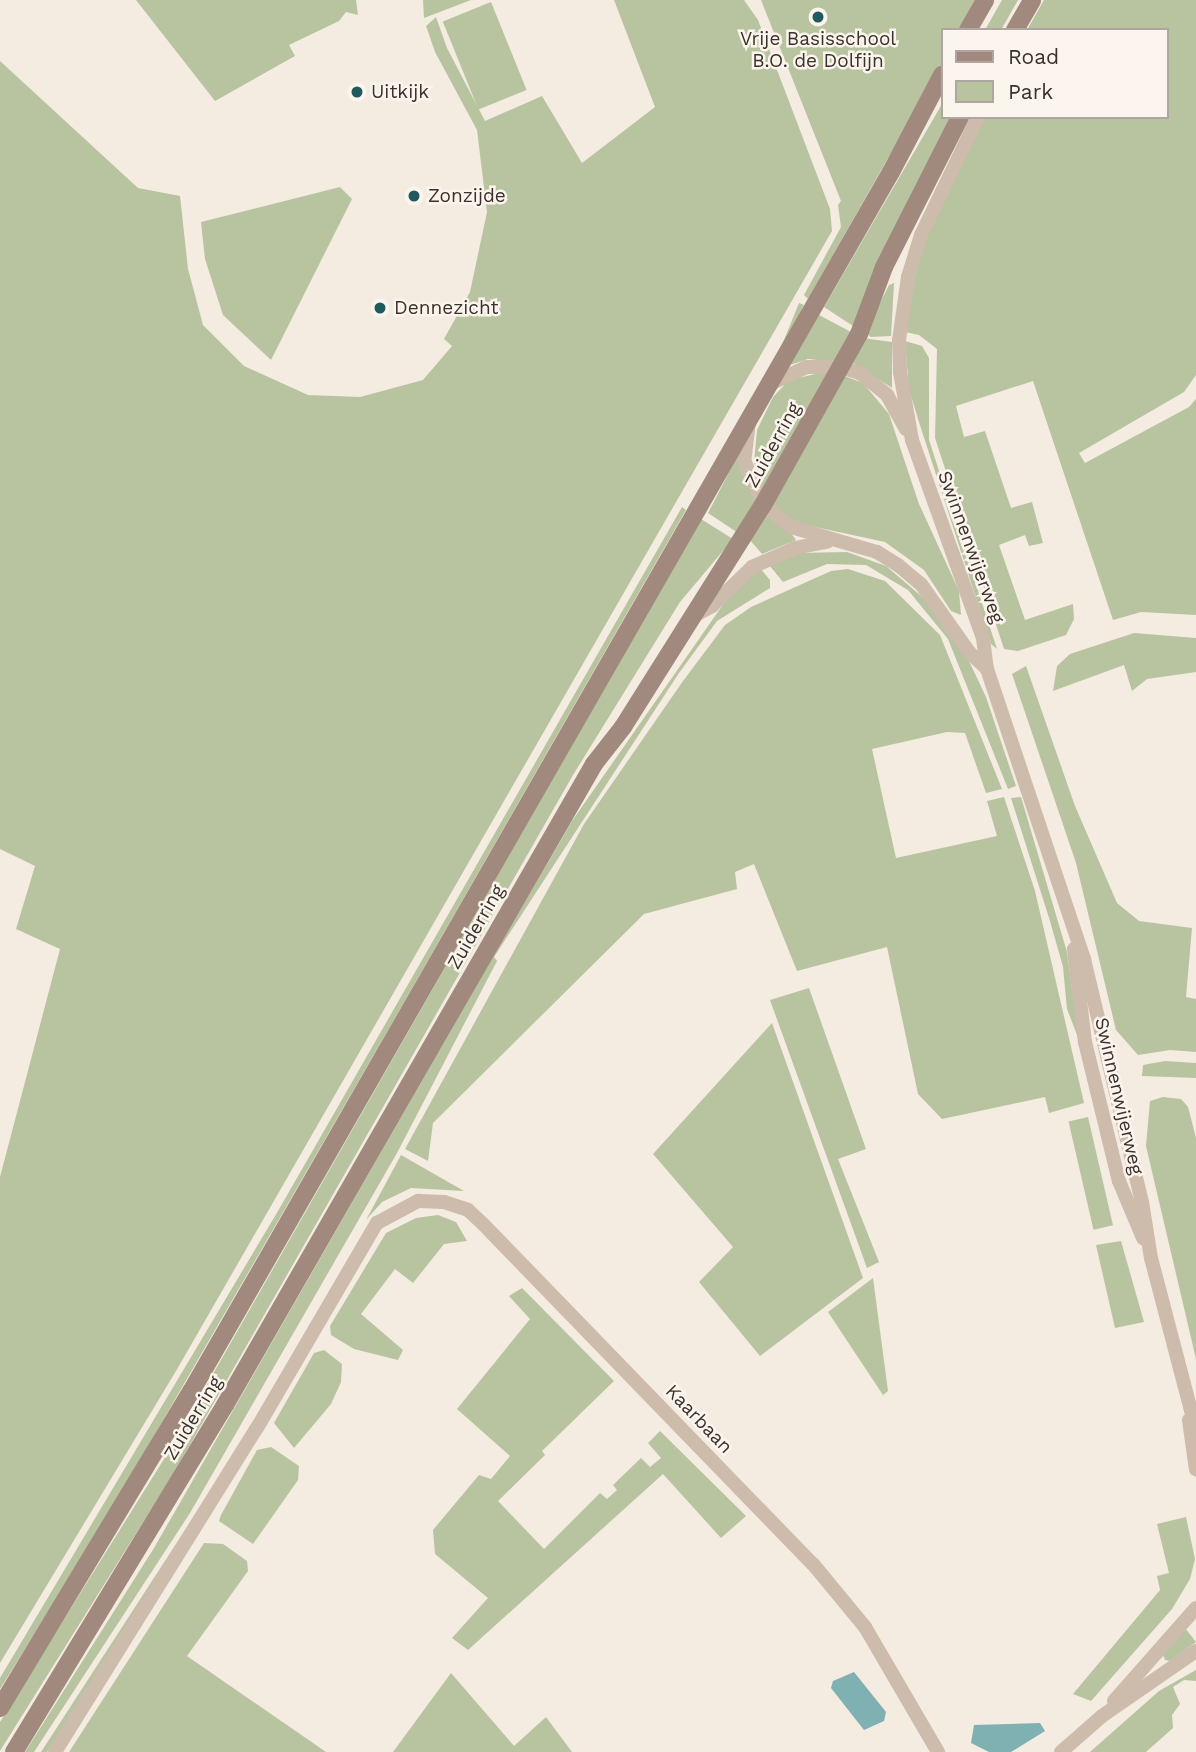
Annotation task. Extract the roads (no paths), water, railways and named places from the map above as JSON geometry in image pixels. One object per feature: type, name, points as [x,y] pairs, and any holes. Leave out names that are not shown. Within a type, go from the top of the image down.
[{"type":"main road","points":[[969,28],[985,0]]},
{"type":"main road","points":[[1016,28],[1032,0]]},
{"type":"main road","name":"Zuiderring","points":[[0,1708],[192,1390],[749,421],[940,79]]},
{"type":"main road","name":"Zuiderring","points":[[14,1752],[232,1393],[594,764],[694,616],[763,505],[841,367],[876,298],[884,267],[909,214],[959,119]]},
{"type":"street","name":"Swinnenwijerweg","points":[[912,440],[900,372],[903,302],[921,235],[977,119]]},
{"type":"street","name":"Swinnenwijerweg","points":[[770,384],[806,367],[841,367],[860,373],[887,395],[912,440],[984,638],[988,669],[1073,938],[1080,1013],[1119,1181],[1151,1258],[1196,1430]]},
{"type":"street","name":"Swinnenwijerweg","points":[[749,421],[744,460],[763,505],[791,527],[830,542],[877,552],[898,565],[921,584],[969,652],[988,669]]},
{"type":"street","name":"Swinnenwijerweg","points":[[694,616],[712,606],[752,567],[795,548],[830,542]]},
{"type":"street","name":"Kaarbaan","points":[[55,1752],[257,1429],[377,1223],[418,1201],[444,1202],[468,1210],[813,1564],[865,1627],[937,1752]]},
{"type":"street","name":"Swinnenwijerweg","points":[[1186,1398],[1196,1470]]},
{"type":"street","points":[[1102,1716],[1196,1608]]},
{"type":"street","points":[[1061,1752],[1102,1716],[1196,1651]]},
{"type":"water","points":[[854,1672],[886,1712],[884,1721],[864,1730],[831,1688],[833,1681]]},
{"type":"water","points":[[1040,1723],[1045,1731],[1011,1752],[989,1752],[971,1743],[974,1725]]},
{"type":"place","name":"Vrije Basisschool B.O. de Dolfijn","points":[[818,17]]},
{"type":"place","name":"Uitkijk","points":[[357,92]]},
{"type":"place","name":"Zonzijde","points":[[414,196]]},
{"type":"place","name":"Dennezicht","points":[[380,308]]}]
